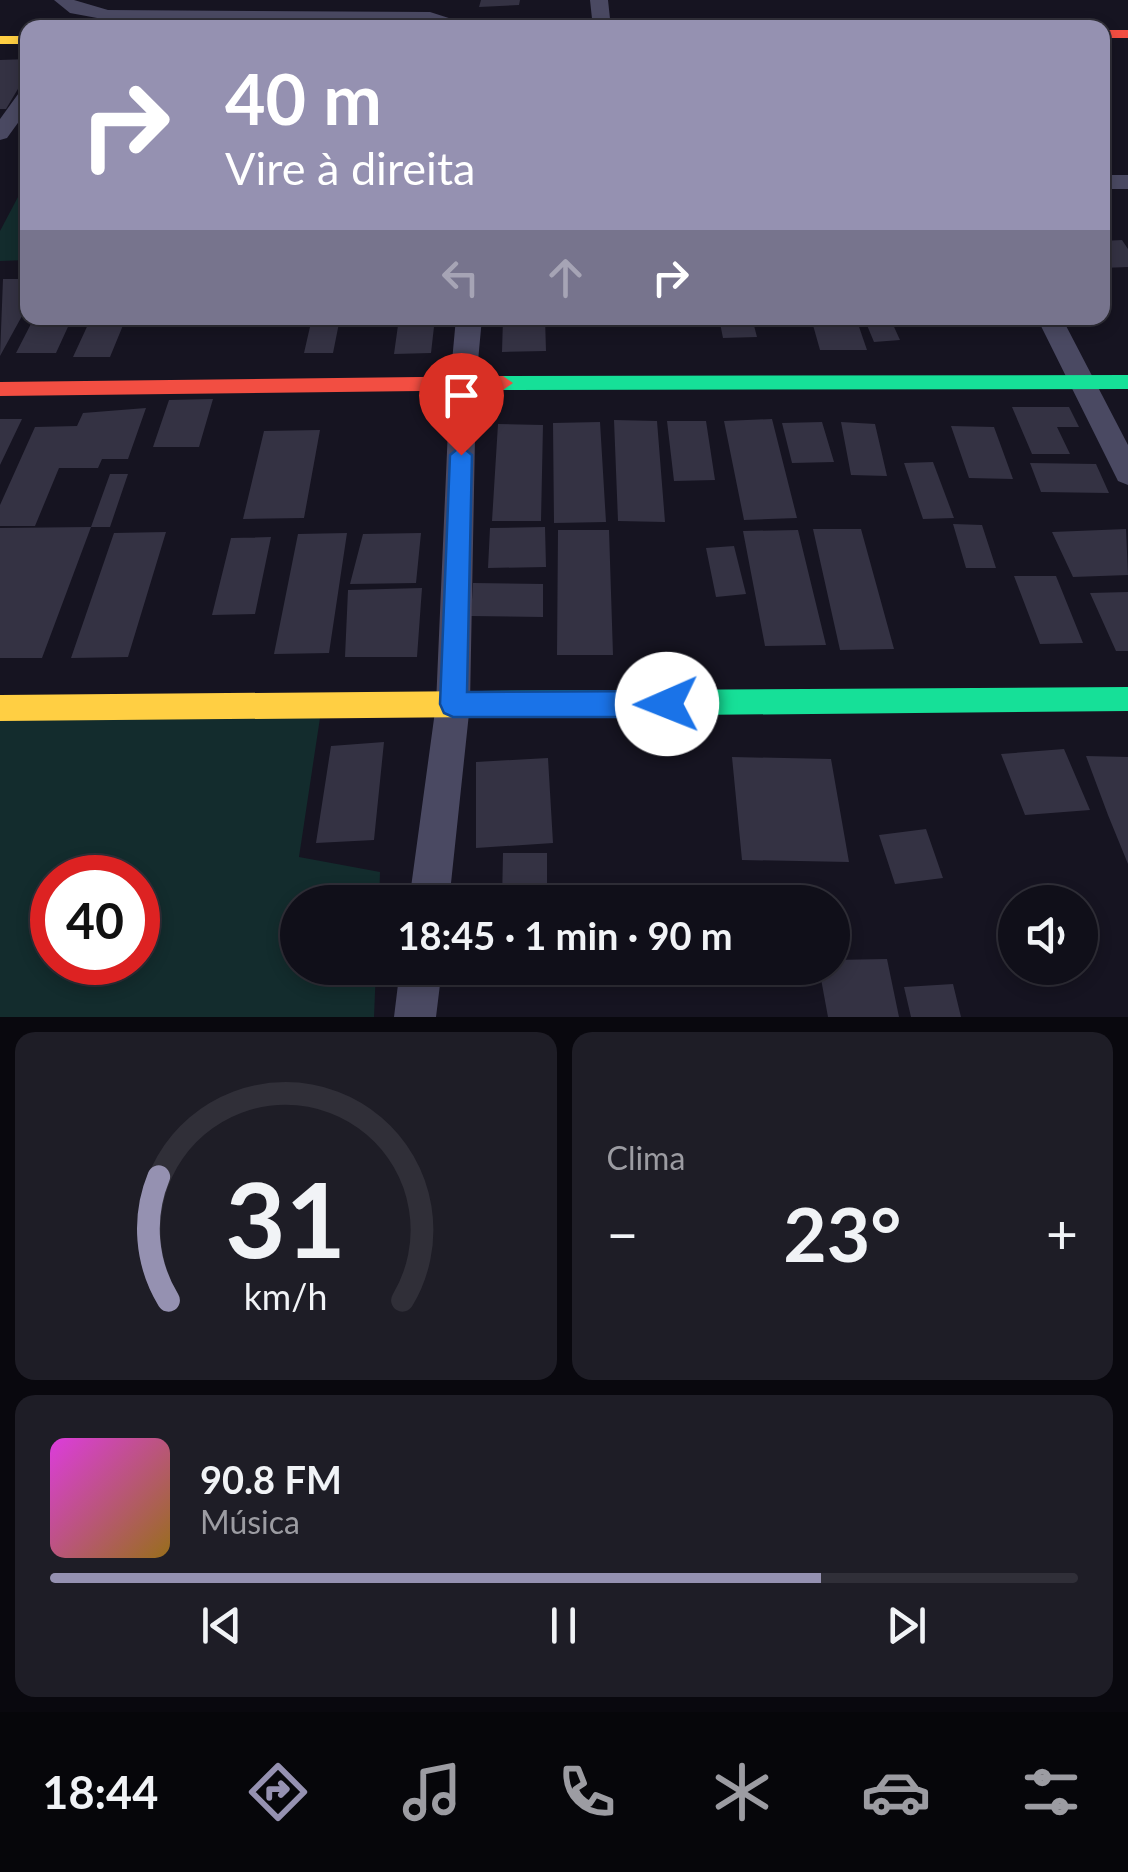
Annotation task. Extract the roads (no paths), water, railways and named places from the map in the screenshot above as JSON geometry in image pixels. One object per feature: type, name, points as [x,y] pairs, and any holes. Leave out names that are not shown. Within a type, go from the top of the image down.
[{"type":"street","points":[[75,3],[108,15],[455,20]]},
{"type":"street","points":[[0,134],[20,105]]},
{"type":"street","points":[[431,885],[453,704],[463,383],[468,325]]},
{"type":"street","points":[[1052,325],[1128,472]]},
{"type":"street","points":[[0,389],[196,384],[1128,382]]},
{"type":"street","points":[[0,708],[1128,699]]},
{"type":"street","points":[[415,1017],[419,985]]}]
